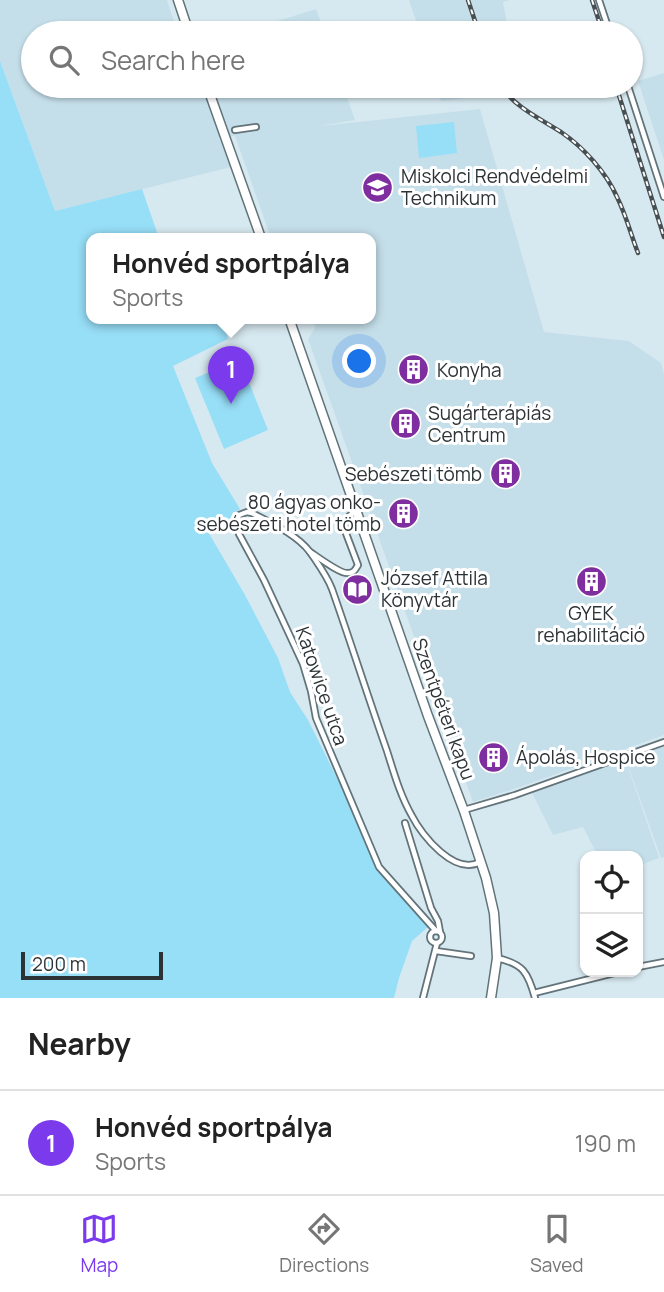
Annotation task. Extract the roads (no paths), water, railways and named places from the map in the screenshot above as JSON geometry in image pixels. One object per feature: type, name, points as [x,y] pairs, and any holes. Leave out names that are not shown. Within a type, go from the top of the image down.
[{"type":"main road","points":[[178,0],[185,21]]},
{"type":"main road","points":[[211,98],[259,233]]},
{"type":"main road","name":"Szentpéteri kapu","points":[[291,324],[464,811],[491,897],[497,958],[491,998]]},
{"type":"street","points":[[599,0],[606,21]]},
{"type":"street","points":[[632,98],[664,197]]},
{"type":"street","points":[[235,130],[256,127]]},
{"type":"street","points":[[323,573],[325,567],[333,566],[347,573],[353,572],[358,565],[344,528],[347,518],[356,510]]},
{"type":"street","name":"Katowice utca","points":[[438,931],[379,867],[316,718],[303,664],[264,580],[239,534],[238,518],[243,513],[252,513],[286,531],[310,552],[330,585],[395,776],[412,817],[443,854],[468,866],[480,862]]},
{"type":"street","name":"Katowice utca","points":[[310,552],[333,566]]},
{"type":"street","points":[[464,811],[664,742]]},
{"type":"street","points":[[405,823],[431,908],[438,921],[438,931],[442,935],[442,939],[437,943],[423,998]]},
{"type":"street","points":[[437,943],[430,937],[432,932],[438,931]]},
{"type":"street","points":[[436,951],[471,956]]},
{"type":"street","points":[[497,958],[520,966],[535,995],[600,977]]},
{"type":"street","points":[[643,966],[664,962]]},
{"type":"railway","points":[[468,0],[475,21]]},
{"type":"railway","points":[[592,0],[599,21]]},
{"type":"railway","points":[[511,98],[561,132],[600,169],[620,204],[638,253]]},
{"type":"railway","points":[[620,98],[664,237]]},
{"type":"place","name":"Miskolci Rendvédelmi Technikum","points":[[378,187]]},
{"type":"place","name":"Konyha","points":[[414,370]]},
{"type":"place","name":"Honvéd sportpálya","points":[[231,404]]},
{"type":"place","name":"Sugárterápiás Centrum","points":[[405,424]]},
{"type":"place","name":"Sebészeti tömb","points":[[505,474]]},
{"type":"place","name":"80 ágyas onko- sebészeti hotel tömb","points":[[404,513]]},
{"type":"place","name":"GYEK rehabilitáció","points":[[591,582]]},
{"type":"place","name":"József Attila Könyvtár","points":[[358,589]]},
{"type":"place","name":"Ápolás, Hospice","points":[[493,757]]}]
